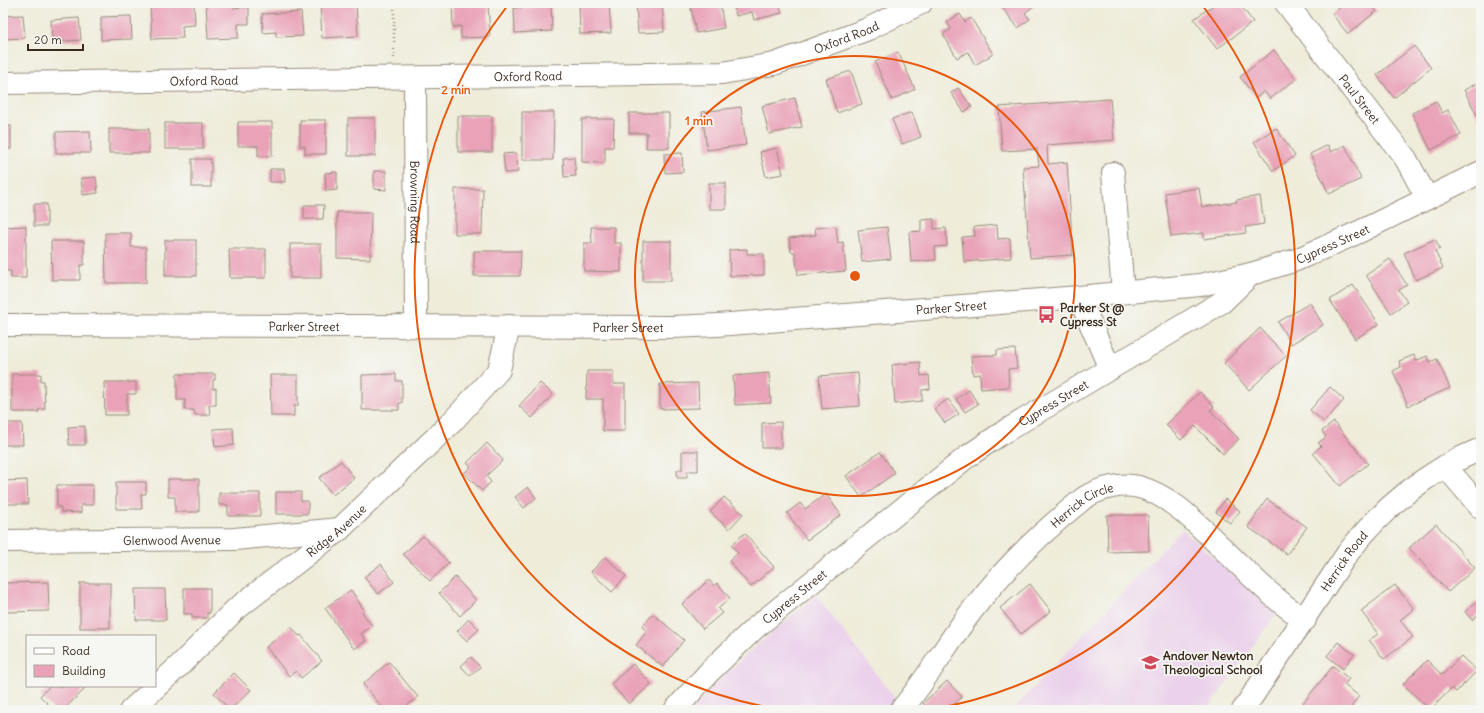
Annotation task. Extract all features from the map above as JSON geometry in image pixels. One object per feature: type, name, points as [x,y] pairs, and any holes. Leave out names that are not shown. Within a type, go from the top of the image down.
[{"type":"street","name":"Oxford Road","points":[[3,83],[722,73],[774,64],[868,29],[921,3]]},
{"type":"street","name":"Paul Street","points":[[1286,3],[1406,160],[1427,198]]},
{"type":"street","name":"Browning Road","points":[[404,78],[416,326]]},
{"type":"street","name":"Cypress Street","points":[[675,710],[710,671],[739,643],[934,482],[985,444],[1222,302],[1251,274],[1296,260],[1359,232],[1481,172]]},
{"type":"street","points":[[1113,173],[1123,292]]},
{"type":"street","name":"Parker Street","points":[[3,325],[717,325],[1079,297],[1200,285],[1251,274]]},
{"type":"street","points":[[1079,297],[1110,369]]},
{"type":"street","name":"Ridge Avenue","points":[[156,687],[235,610],[340,529],[451,423],[499,370],[509,326]]},
{"type":"street","name":"Herrick Road","points":[[1243,710],[1362,534],[1393,504],[1445,466],[1481,448]]},
{"type":"street","points":[[1445,466],[1481,508]]},
{"type":"street","name":"Herrick Circle","points":[[901,710],[973,609],[1011,564],[1032,542],[1084,498],[1092,493],[1118,486],[1139,488],[1168,501],[1190,517],[1266,591],[1305,620]]},
{"type":"street","name":"Glenwood Avenue","points":[[3,541],[235,539],[340,529]]},
{"type":"street","name":"Ridge Avenue","points":[[130,710],[156,687]]},
{"type":"path","points":[[394,3],[404,78]]},
{"type":"shaded area","name":"Andover Newton Theological School","points":[[1182,529],[1276,614],[1207,710],[1013,710]]},
{"type":"shaded area","points":[[816,595],[904,710],[692,710],[719,680],[748,653]]},
{"type":"building","points":[[233,3],[233,8],[249,7],[249,24],[238,24],[238,38],[208,39],[206,4]]},
{"type":"building","points":[[320,3],[356,3],[358,36],[322,38]]},
{"type":"building","points":[[452,3],[488,3],[490,37],[461,38],[461,26],[453,27]]},
{"type":"building","points":[[532,3],[551,3],[552,31],[515,33],[514,8],[532,7]]},
{"type":"building","points":[[579,3],[609,3],[611,33],[580,34]]},
{"type":"building","points":[[636,3],[662,3],[664,32],[638,33]]},
{"type":"building","points":[[690,3],[720,3],[724,28],[696,33]]},
{"type":"building","points":[[733,3],[779,3],[782,13],[754,20],[752,12],[736,16]]},
{"type":"building","points":[[999,3],[1036,4],[1025,13],[1030,19],[1018,28]]},
{"type":"building","points":[[1216,3],[1239,3],[1253,22],[1217,49],[1194,19]]},
{"type":"building","points":[[1346,3],[1373,3],[1371,5],[1377,11],[1348,34],[1332,14]]},
{"type":"building","points":[[194,4],[195,25],[182,26],[183,38],[152,39],[150,6]]},
{"type":"building","points":[[301,12],[303,36],[276,37],[276,32],[263,33],[262,14]]},
{"type":"building","points":[[960,14],[965,22],[971,18],[993,54],[975,65],[968,52],[957,58],[943,34],[951,29],[947,22]]},
{"type":"building","points":[[23,15],[25,38],[3,39],[3,16]]},
{"type":"building","points":[[131,16],[132,39],[101,40],[101,17]]},
{"type":"building","points":[[79,18],[81,40],[52,42],[51,20]]},
{"type":"building","points":[[1414,46],[1431,68],[1394,98],[1377,75]]},
{"type":"building","points":[[1274,50],[1296,79],[1270,99],[1264,91],[1256,98],[1240,77]]},
{"type":"building","points":[[898,52],[915,89],[892,100],[875,62]]},
{"type":"building","points":[[851,71],[862,104],[837,113],[826,79]]},
{"type":"building","points":[[1481,81],[1481,123],[1464,90]]},
{"type":"building","points":[[958,88],[972,107],[964,112],[951,93]]},
{"type":"building","points":[[795,98],[802,127],[769,134],[762,106]]},
{"type":"building","points":[[1110,99],[1114,140],[1047,145],[1048,164],[1067,162],[1073,255],[1030,258],[1023,167],[1039,166],[1037,149],[1002,151],[999,107]]},
{"type":"building","points":[[1436,101],[1442,113],[1448,110],[1461,135],[1431,150],[1412,113]]},
{"type":"building","points":[[741,107],[746,145],[707,150],[702,112]]},
{"type":"building","points":[[522,112],[554,112],[553,160],[522,160]]},
{"type":"building","points":[[912,112],[921,137],[902,144],[892,119]]},
{"type":"building","points":[[629,113],[669,113],[669,148],[646,148],[647,133],[629,133]]},
{"type":"building","points":[[458,116],[492,116],[492,152],[458,152]]},
{"type":"building","points":[[348,118],[375,118],[375,156],[348,156]]},
{"type":"building","points":[[582,119],[614,119],[613,147],[605,147],[605,163],[582,162]]},
{"type":"building","points":[[300,120],[326,120],[326,154],[305,154],[305,146],[300,146]]},
{"type":"building","points":[[238,122],[272,122],[272,156],[258,156],[258,146],[238,146]]},
{"type":"building","points":[[165,123],[203,123],[203,149],[165,149]]},
{"type":"building","points":[[3,126],[11,126],[11,149],[3,149]]},
{"type":"building","points":[[1276,128],[1295,156],[1273,171],[1254,142]]},
{"type":"building","points":[[109,129],[149,129],[149,153],[109,153]]},
{"type":"building","points":[[90,131],[91,153],[56,153],[56,132]]},
{"type":"building","points":[[1328,145],[1331,152],[1345,145],[1361,179],[1329,194],[1310,154]]},
{"type":"building","points":[[777,148],[783,174],[766,177],[760,152]]},
{"type":"building","points":[[516,153],[518,172],[505,173],[503,154]]},
{"type":"building","points":[[682,153],[683,172],[665,173],[664,154]]},
{"type":"building","points":[[574,157],[576,176],[564,177],[563,158]]},
{"type":"building","points":[[192,159],[211,159],[211,187],[192,187]]},
{"type":"building","points":[[270,169],[284,169],[285,182],[270,182]]},
{"type":"building","points":[[374,171],[386,171],[386,190],[374,189]]},
{"type":"building","points":[[337,172],[337,190],[326,191],[325,173]]},
{"type":"building","points":[[96,177],[98,193],[83,195],[81,178]]},
{"type":"building","points":[[709,183],[726,183],[726,209],[709,209]]},
{"type":"building","points":[[1199,188],[1202,207],[1237,202],[1236,200],[1260,196],[1264,224],[1245,227],[1246,233],[1204,239],[1204,233],[1171,237],[1165,193]]},
{"type":"building","points":[[455,189],[483,189],[482,234],[455,234]]},
{"type":"building","points":[[34,204],[47,204],[47,226],[34,226]]},
{"type":"building","points":[[304,205],[324,205],[323,219],[304,219]]},
{"type":"building","points":[[337,212],[371,212],[370,259],[337,258]]},
{"type":"building","points":[[934,219],[934,229],[946,228],[947,246],[935,247],[936,260],[911,262],[909,232],[921,231],[921,220]]},
{"type":"building","points":[[997,225],[998,239],[1010,238],[1011,258],[964,262],[962,237],[975,236],[974,227]]},
{"type":"building","points":[[26,226],[26,278],[11,278],[11,271],[3,271],[3,243],[5,243],[5,227]]},
{"type":"building","points":[[836,226],[838,243],[843,242],[846,271],[798,275],[795,252],[791,252],[789,238],[816,235],[815,228]]},
{"type":"building","points":[[591,227],[614,227],[614,243],[621,243],[621,272],[584,271],[584,243],[592,243]]},
{"type":"building","points":[[887,227],[891,259],[862,262],[858,230]]},
{"type":"building","points":[[105,233],[131,233],[131,247],[146,247],[146,283],[106,283]]},
{"type":"building","points":[[1435,239],[1440,249],[1435,251],[1443,268],[1416,280],[1404,253]]},
{"type":"building","points":[[165,240],[196,240],[196,276],[165,276]]},
{"type":"building","points":[[51,241],[84,241],[84,265],[80,265],[80,280],[52,280]]},
{"type":"building","points":[[643,241],[671,241],[671,281],[643,281]]},
{"type":"building","points":[[290,244],[321,244],[321,278],[290,278]]},
{"type":"building","points":[[229,249],[266,249],[266,278],[230,278]]},
{"type":"building","points":[[747,249],[747,254],[764,254],[764,275],[730,276],[729,250]]},
{"type":"building","points":[[474,251],[521,251],[520,276],[474,276]]},
{"type":"building","points":[[1390,259],[1407,285],[1399,290],[1407,302],[1391,313],[1366,275]]},
{"type":"building","points":[[1353,285],[1379,324],[1355,339],[1330,300]]},
{"type":"building","points":[[1310,303],[1323,325],[1291,344],[1278,322]]},
{"type":"building","points":[[1260,328],[1286,356],[1249,390],[1224,363]]},
{"type":"building","points":[[1015,349],[1017,368],[1008,369],[1009,387],[981,389],[980,374],[973,375],[971,356],[997,355],[997,350]]},
{"type":"building","points":[[1414,355],[1416,361],[1427,356],[1430,362],[1437,359],[1450,388],[1408,406],[1393,371],[1401,367],[1399,361]]},
{"type":"building","points":[[920,362],[921,376],[929,375],[930,389],[922,390],[922,401],[895,404],[892,365]]},
{"type":"building","points":[[587,371],[613,371],[613,384],[625,384],[625,431],[603,431],[603,399],[586,399]]},
{"type":"building","points":[[769,373],[771,403],[735,405],[733,376]]},
{"type":"building","points":[[858,373],[860,406],[822,409],[819,376]]},
{"type":"building","points":[[12,374],[41,374],[41,381],[44,381],[45,409],[38,410],[39,412],[12,412]]},
{"type":"building","points":[[177,374],[215,374],[213,389],[216,388],[216,405],[209,405],[210,415],[195,415],[194,410],[185,410],[185,400],[177,400]]},
{"type":"building","points":[[396,374],[396,381],[402,381],[402,403],[399,403],[399,410],[362,410],[362,375]]},
{"type":"building","points":[[270,375],[298,375],[298,406],[294,406],[294,416],[271,416]]},
{"type":"building","points":[[104,382],[136,382],[136,394],[127,394],[127,415],[105,415]]},
{"type":"building","points":[[540,383],[553,394],[532,418],[519,406]]},
{"type":"building","points":[[698,383],[699,408],[660,409],[660,384]]},
{"type":"building","points":[[1330,387],[1344,400],[1324,422],[1310,410]]},
{"type":"building","points":[[969,390],[978,404],[965,412],[956,399]]},
{"type":"building","points":[[1200,392],[1214,407],[1210,410],[1239,439],[1223,454],[1195,426],[1181,440],[1166,425]]},
{"type":"building","points":[[948,399],[959,414],[945,423],[934,409]]},
{"type":"building","points":[[781,422],[781,448],[762,448],[762,423]]},
{"type":"building","points":[[1334,422],[1368,464],[1340,486],[1313,453],[1321,446],[1318,443],[1326,437],[1322,431]]},
{"type":"building","points":[[3,423],[22,423],[23,445],[3,445]]},
{"type":"building","points":[[85,426],[85,445],[69,445],[68,427]]},
{"type":"building","points":[[233,428],[234,445],[215,447],[213,429]]},
{"type":"building","points":[[487,443],[503,460],[486,476],[491,482],[482,491],[464,473],[471,467],[467,463]]},
{"type":"building","points":[[682,451],[698,451],[698,471],[687,471],[687,478],[677,478],[677,470],[682,470]]},
{"type":"building","points":[[880,452],[895,473],[861,497],[846,476]]},
{"type":"building","points":[[341,461],[354,478],[333,495],[319,478]]},
{"type":"building","points":[[168,479],[199,479],[199,512],[175,512],[175,497],[168,497]]},
{"type":"building","points":[[27,480],[28,504],[3,504],[3,481]]},
{"type":"building","points":[[116,482],[146,482],[146,494],[141,494],[142,509],[116,509]]},
{"type":"building","points":[[57,485],[93,485],[93,505],[81,505],[81,513],[61,512],[61,507],[57,507]]},
{"type":"building","points":[[528,487],[536,498],[524,508],[515,497]]},
{"type":"building","points":[[276,492],[301,492],[301,501],[308,501],[308,514],[276,514]]},
{"type":"building","points":[[219,493],[260,493],[260,516],[228,516],[228,505],[219,505]]},
{"type":"building","points":[[826,494],[841,515],[807,540],[787,513],[800,503],[805,509]]},
{"type":"building","points":[[724,497],[743,514],[729,529],[710,512]]},
{"type":"building","points":[[1225,499],[1240,511],[1230,523],[1216,512]]},
{"type":"building","points":[[1267,499],[1307,527],[1287,554],[1248,527]]},
{"type":"building","points":[[1107,515],[1148,515],[1149,551],[1108,552]]},
{"type":"building","points":[[1436,524],[1475,568],[1448,592],[1409,548]]},
{"type":"building","points":[[745,533],[774,567],[751,587],[729,561],[738,553],[731,545]]},
{"type":"building","points":[[423,536],[449,563],[430,581],[403,554]]},
{"type":"building","points":[[605,557],[626,576],[612,592],[591,572]]},
{"type":"building","points":[[381,564],[394,582],[378,594],[364,577]]},
{"type":"building","points":[[455,577],[476,600],[460,616],[439,593]]},
{"type":"building","points":[[709,580],[714,586],[717,583],[730,598],[718,609],[722,613],[703,629],[682,604]]},
{"type":"building","points":[[48,582],[49,611],[6,612],[6,583]]},
{"type":"building","points":[[80,583],[110,583],[110,628],[80,628]]},
{"type":"building","points":[[1030,584],[1051,611],[1021,634],[1000,608]]},
{"type":"building","points":[[1395,585],[1414,609],[1400,620],[1413,637],[1384,659],[1369,640],[1378,634],[1361,611]]},
{"type":"building","points":[[184,588],[210,588],[210,613],[207,613],[207,618],[192,618],[192,614],[184,614]]},
{"type":"building","points":[[135,589],[165,589],[166,620],[136,620]]},
{"type":"building","points":[[351,590],[364,610],[362,612],[372,626],[361,634],[366,641],[354,649],[325,608]]},
{"type":"building","points":[[1476,602],[1481,607],[1481,612],[1472,620],[1465,612]]},
{"type":"building","points":[[653,614],[684,640],[663,667],[636,645],[647,631],[642,627]]},
{"type":"building","points":[[469,619],[479,629],[467,641],[457,631]]},
{"type":"building","points":[[291,627],[299,636],[301,635],[322,661],[301,678],[296,671],[289,676],[266,647]]},
{"type":"building","points":[[1338,642],[1354,654],[1343,669],[1327,656]]},
{"type":"building","points":[[1461,656],[1477,671],[1456,692],[1452,688],[1430,710],[1403,684],[1427,660],[1442,675]]},
{"type":"building","points":[[471,657],[480,667],[470,676],[461,666]]},
{"type":"building","points":[[389,662],[418,697],[402,710],[384,710],[363,684]]},
{"type":"building","points":[[633,664],[651,684],[629,704],[611,684]]},
{"type":"building","points":[[1333,666],[1349,679],[1344,685],[1359,696],[1349,710],[1313,710],[1303,703]]},
{"type":"building","points":[[234,673],[251,690],[230,710],[214,693]]},
{"type":"building","points":[[947,681],[962,697],[948,710],[929,710],[923,703]]},
{"type":"building","points":[[49,687],[83,687],[85,689],[63,710],[54,710],[40,696]]},
{"type":"place","name":"Parker St @ Cypress St","points":[[1047,314]]},
{"type":"place","name":"Andover Newton Theological School","points":[[1150,662]]}]
